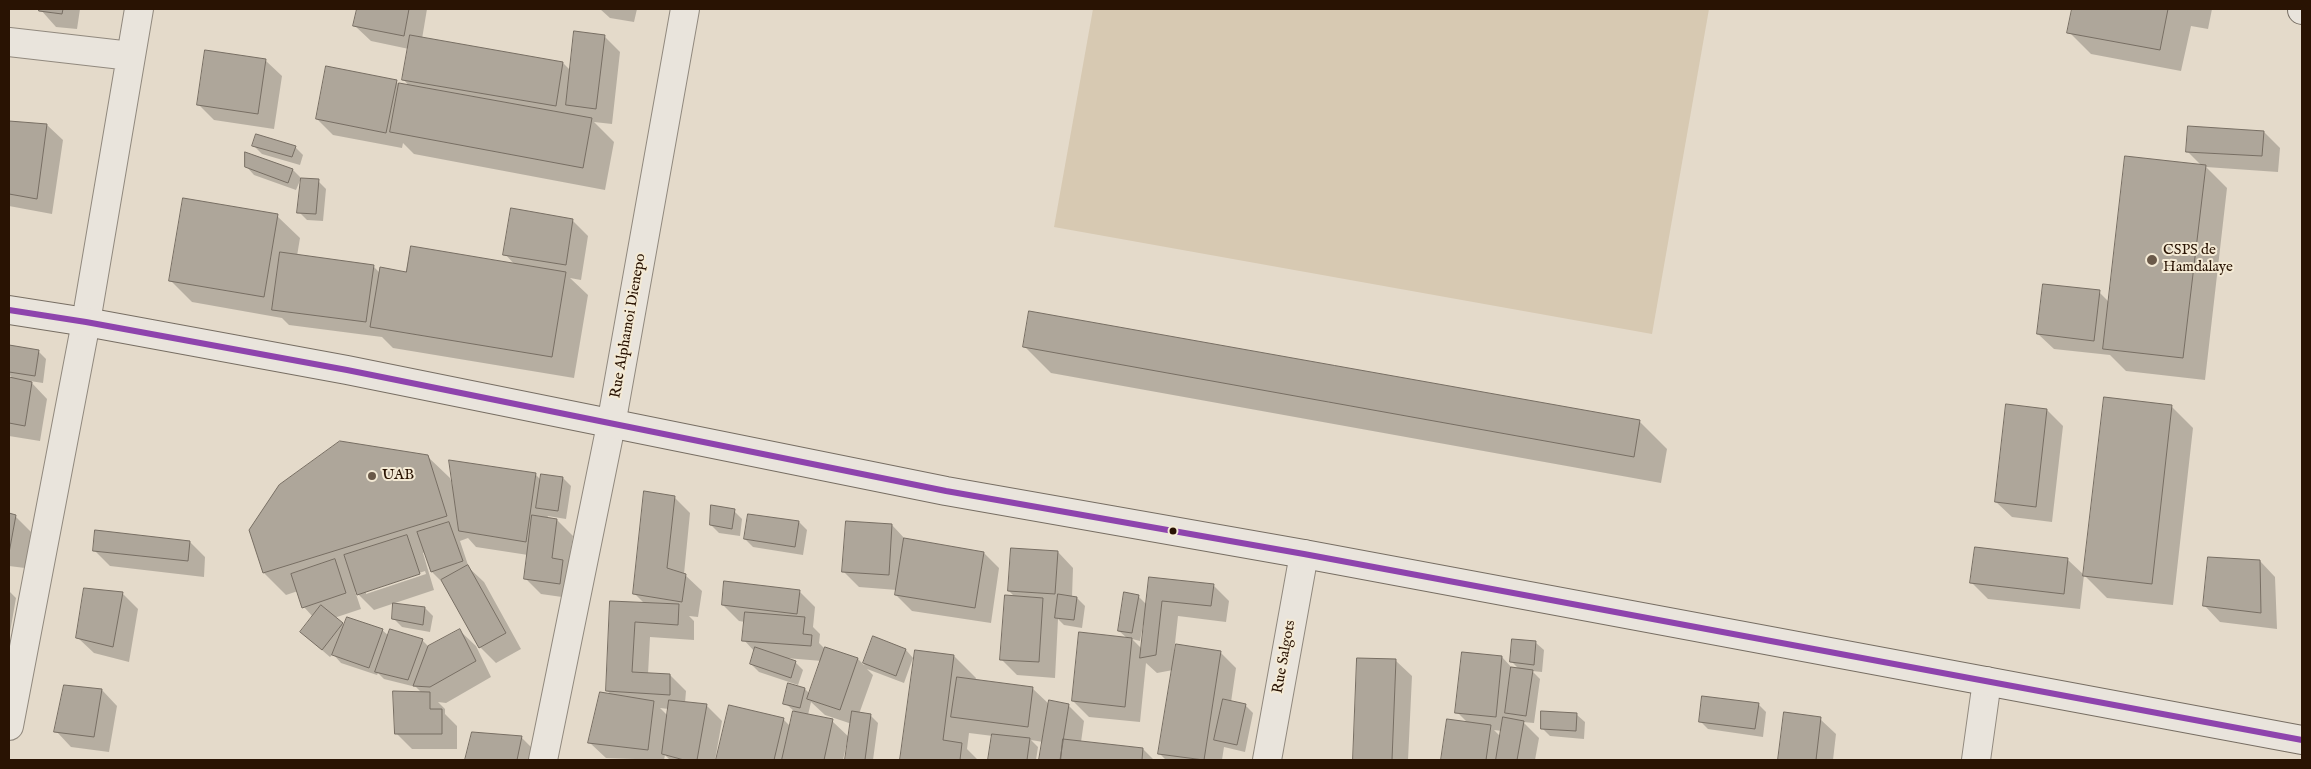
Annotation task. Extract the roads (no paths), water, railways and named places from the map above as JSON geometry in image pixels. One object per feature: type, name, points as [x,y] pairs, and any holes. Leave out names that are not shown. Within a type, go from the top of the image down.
[{"type":"street","points":[[9,726],[86,322],[139,9]]},
{"type":"street","name":"Rue Alphamoi Dienepo","points":[[543,760],[612,425],[685,9]]},
{"type":"street","points":[[9,42],[131,56]]},
{"type":"street","points":[[9,310],[86,322],[347,370],[946,491],[1304,554],[2302,740]]},
{"type":"street","name":"Rue Salgots","points":[[1267,760],[1304,554]]},
{"type":"street","points":[[1976,760],[1987,681]]},
{"type":"place","name":"CSPS de Hamdalaye","points":[[2152,260]]},
{"type":"place","name":"UAB","points":[[372,476]]}]
